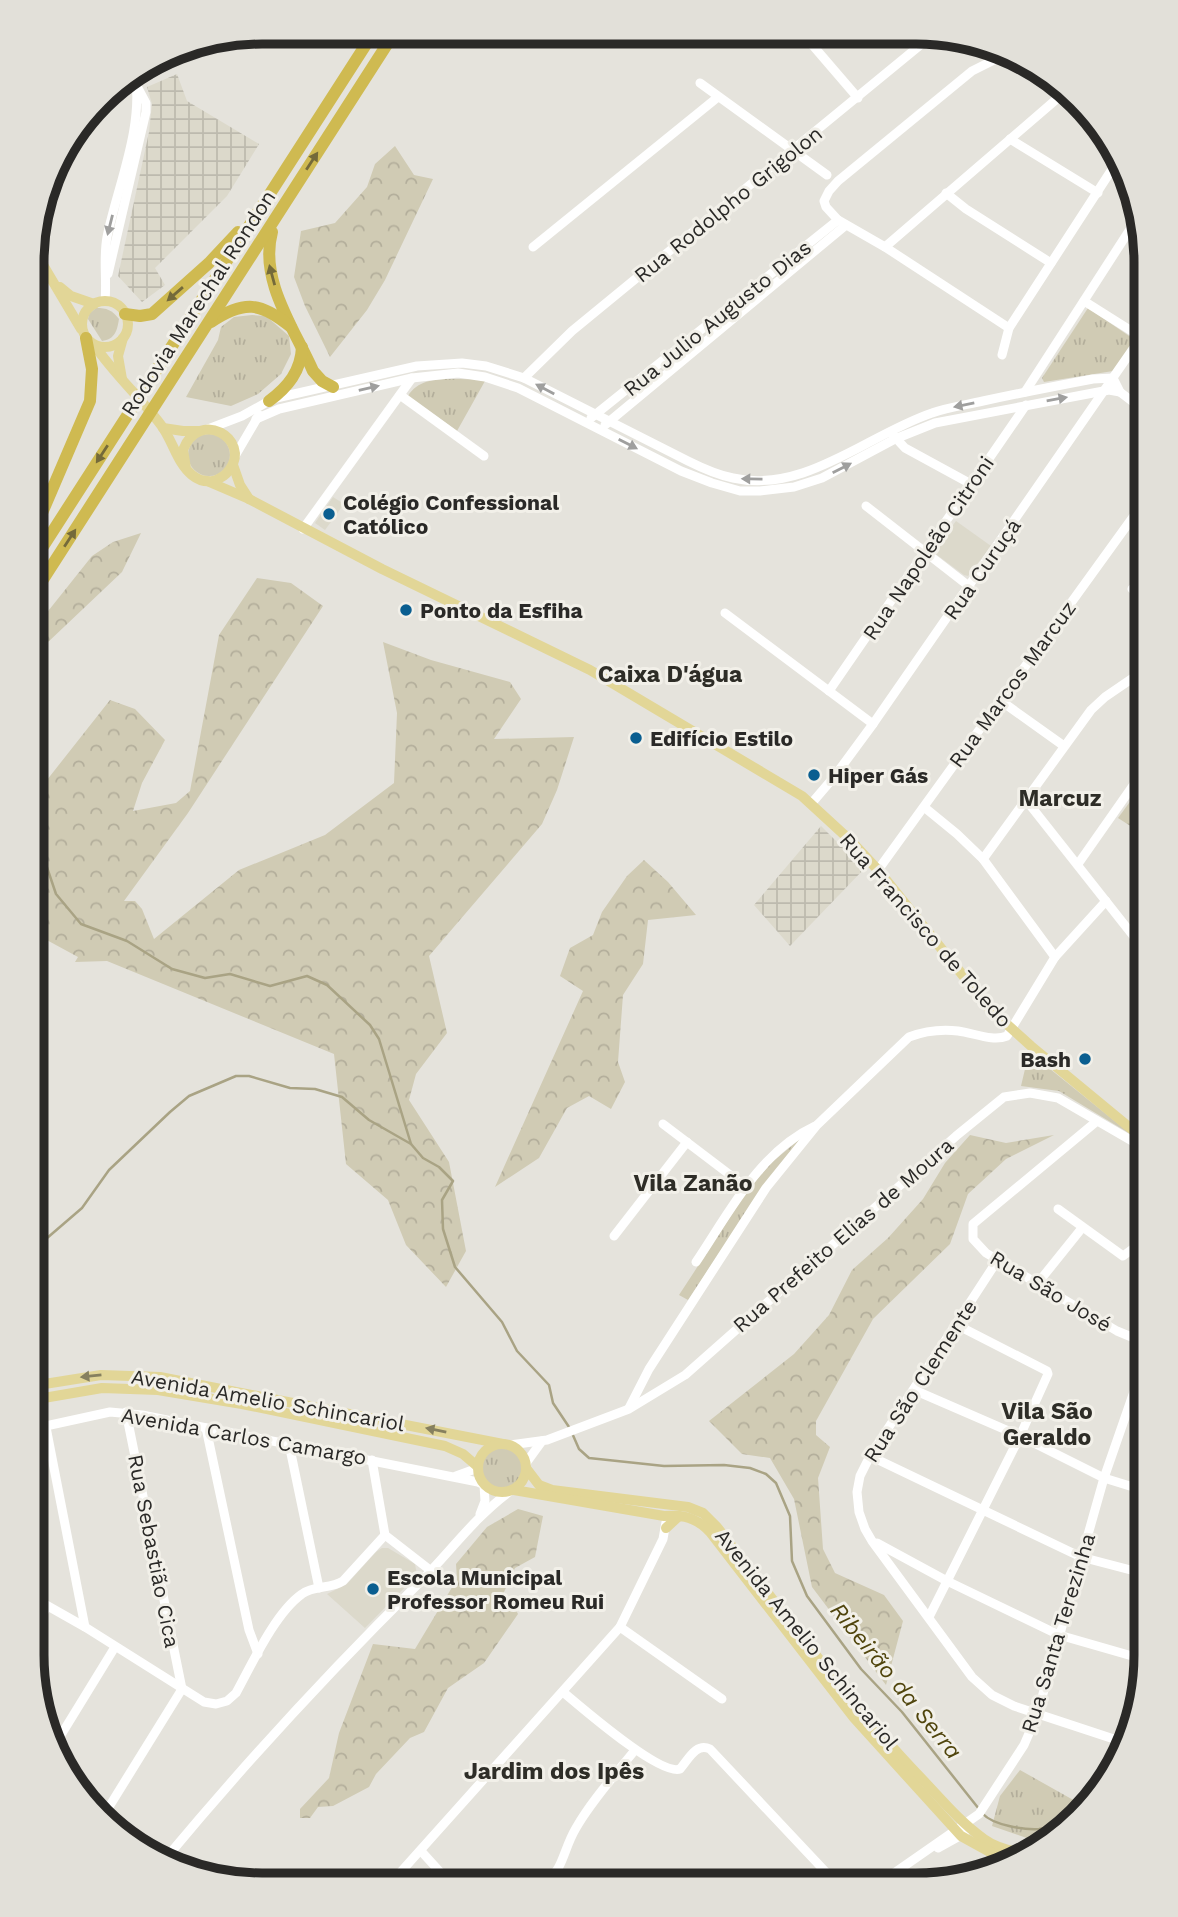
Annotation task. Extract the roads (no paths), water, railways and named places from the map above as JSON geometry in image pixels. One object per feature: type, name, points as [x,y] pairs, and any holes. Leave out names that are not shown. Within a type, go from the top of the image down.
[{"type":"highway","name":"Rodovia Marechal Rondon","points":[[44,545],[366,44]]},
{"type":"highway","name":"Rodovia Marechal Rondon","points":[[44,578],[387,44]]},
{"type":"highway","points":[[125,314],[152,314],[208,263],[258,211]]},
{"type":"highway","points":[[275,219],[268,245],[268,262],[278,296],[317,377],[333,387]]},
{"type":"highway","points":[[208,324],[230,310],[251,306],[264,308],[293,329]]},
{"type":"highway","points":[[44,508],[90,401],[92,369],[88,338]]},
{"type":"highway","points":[[271,400],[296,374],[302,357],[302,346]]},
{"type":"main road","points":[[44,265],[88,338],[107,364],[161,425],[186,468],[198,479],[207,481],[222,477],[234,460]]},
{"type":"main road","points":[[52,278],[64,292],[80,300],[120,307],[125,314],[128,322],[118,356],[124,382]]},
{"type":"main road","points":[[88,338],[83,315],[100,303]]},
{"type":"main road","points":[[88,338],[114,346],[123,338]]},
{"type":"main road","points":[[161,425],[183,431],[224,433],[234,447],[240,485],[248,499]]},
{"type":"main road","points":[[186,468],[183,450],[186,442],[204,430]]},
{"type":"main road","name":"Rua Francisco de Toledo","points":[[207,481],[590,670],[770,776],[811,804],[878,870],[968,984],[1012,1029],[1134,1131]]},
{"type":"main road","name":"Avenida Amelio Schincariol","points":[[44,1384],[101,1375],[160,1377],[506,1444],[520,1452],[539,1485],[552,1490],[688,1507],[710,1519],[871,1724],[989,1843],[1013,1850]]},
{"type":"main road","name":"Avenida Amelio Schincariol","points":[[44,1397],[102,1388],[159,1390],[242,1404],[445,1446],[463,1454],[478,1467]]},
{"type":"main road","points":[[484,1485],[480,1479],[479,1459],[489,1448],[506,1444]]},
{"type":"main road","points":[[512,1491],[523,1481],[526,1465]]},
{"type":"main road","name":"Avenida Amelio Schincariol","points":[[484,1485],[493,1491],[512,1491],[664,1516],[692,1518],[705,1527],[854,1718],[970,1822],[970,1843],[1002,1856]]},
{"type":"main road","points":[[664,1534],[679,1516]]},
{"type":"street","points":[[812,44],[858,98]]},
{"type":"street","name":"Rua Rodolpho Grigolon","points":[[524,378],[572,331],[922,44]]},
{"type":"street","points":[[996,59],[972,71],[838,181],[824,197],[824,201],[826,207],[842,223],[885,247],[1009,328]]},
{"type":"street","points":[[700,83],[827,175]]},
{"type":"street","points":[[100,303],[121,202],[146,112],[146,103],[137,84]]},
{"type":"street","points":[[533,247],[718,97]]},
{"type":"street","points":[[885,247],[1058,98]]},
{"type":"street","points":[[1010,139],[1098,193]]},
{"type":"street","points":[[1002,355],[1009,328],[1113,168]]},
{"type":"street","points":[[946,193],[966,209],[1051,263]]},
{"type":"street","name":"Rua Julio Augusto Dias","points":[[586,423],[842,223]]},
{"type":"street","name":"Rua Julio Augusto Dias","points":[[601,430],[842,223]]},
{"type":"street","points":[[1025,392],[1131,227]]},
{"type":"street","points":[[1084,300],[1134,328]]},
{"type":"street","name":"Rua Curuçá","points":[[811,804],[873,724],[970,587],[1104,391],[1108,378],[1134,346]]},
{"type":"street","points":[[204,430],[242,416],[271,400],[417,366],[461,363],[486,366],[524,378],[715,473],[746,480],[776,479],[803,473],[893,435],[935,423],[1104,391],[1121,392]]},
{"type":"street","points":[[303,530],[412,378],[417,366]]},
{"type":"street","points":[[256,419],[279,409],[412,378],[458,373],[485,377],[518,388],[681,471],[712,483],[750,491],[776,490],[809,483],[932,413],[1025,392],[1108,378],[1134,402]]},
{"type":"street","points":[[400,395],[484,456]]},
{"type":"street","points":[[234,460],[256,419],[271,400]]},
{"type":"street","name":"Rua Napoleão Citroni","points":[[829,691],[1026,405]]},
{"type":"street","points":[[893,435],[905,449],[971,484]]},
{"type":"street","points":[[866,506],[970,587]]},
{"type":"street","name":"Rua Marcos Marcuz","points":[[878,870],[1134,516]]},
{"type":"street","points":[[725,612],[873,724]]},
{"type":"street","points":[[983,859],[1091,710],[1134,677]]},
{"type":"street","points":[[1001,701],[1064,746]]},
{"type":"street","points":[[1078,863],[1134,784]]},
{"type":"street","points":[[1026,800],[1134,936]]},
{"type":"street","points":[[924,807],[983,859],[1055,957]]},
{"type":"street","points":[[629,1409],[649,1369],[766,1188],[817,1125],[909,1037],[921,1032],[946,1030],[999,1038],[1007,1036],[1055,957],[1106,901]]},
{"type":"street","points":[[1130,931],[1134,928]]},
{"type":"street","name":"Rua Prefeito Elias de Moura","points":[[506,1444],[544,1441],[588,1425],[629,1409],[685,1375],[985,1110],[1004,1097],[1030,1093],[1058,1098],[1134,1142]]},
{"type":"street","name":"Rua São José","points":[[1097,1121],[973,1224],[973,1239],[976,1245],[998,1261],[1117,1331],[1134,1338]]},
{"type":"street","points":[[663,1124],[746,1187]]},
{"type":"street","points":[[696,1262],[746,1187],[769,1159],[797,1136],[817,1125]]},
{"type":"street","points":[[614,1236],[687,1142]]},
{"type":"street","points":[[1058,1209],[1123,1256],[1134,1248]]},
{"type":"street","points":[[1037,1284],[1082,1228]]},
{"type":"street","name":"Rua São Clemente","points":[[998,1261],[870,1456],[860,1476],[857,1492],[859,1512],[872,1541],[972,1677],[992,1695],[1037,1715],[1117,1740]]},
{"type":"street","points":[[929,1617],[1020,1436],[1047,1376],[1047,1371],[955,1324]]},
{"type":"street","points":[[914,1390],[1020,1436],[1104,1478],[1134,1487]]},
{"type":"street","name":"Rua Santa Terezinha","points":[[895,1873],[970,1822],[1024,1745],[1037,1715],[1104,1478],[1134,1392]]},
{"type":"street","name":"Avenida Carlos Camargo","points":[[46,1427],[90,1415],[126,1412],[456,1476],[484,1485]]},
{"type":"street","name":"Rua Sebastião Cica","points":[[126,1412],[182,1689]]},
{"type":"street","points":[[46,1427],[85,1627]]},
{"type":"street","points":[[206,1427],[249,1630],[258,1654]]},
{"type":"street","points":[[526,1465],[544,1441]]},
{"type":"street","points":[[289,1444],[319,1588]]},
{"type":"street","points":[[870,1456],[1082,1557],[1134,1571]]},
{"type":"street","points":[[372,1460],[385,1535],[430,1570]]},
{"type":"street","points":[[456,1476],[478,1467]]},
{"type":"street","points":[[478,1517],[485,1501],[484,1485]]},
{"type":"street","points":[[170,1853],[323,1680],[478,1517],[512,1491]]},
{"type":"street","points":[[400,1873],[620,1627],[664,1534],[664,1516],[653,1502]]},
{"type":"street","points":[[648,1513],[660,1525],[664,1534]]},
{"type":"street","points":[[44,1605],[85,1627],[182,1689],[211,1704],[227,1701],[236,1693],[272,1630],[299,1597],[308,1591],[344,1581],[385,1535]]},
{"type":"street","points":[[872,1541],[1059,1635],[1134,1657]]},
{"type":"street","points":[[44,1612],[47,1607]]},
{"type":"street","points":[[620,1627],[722,1699]]},
{"type":"street","points":[[59,1737],[115,1647]]},
{"type":"street","points":[[108,1809],[182,1689]]},
{"type":"street","points":[[563,1692],[635,1749],[674,1771],[680,1769],[701,1746],[710,1749],[827,1873]]},
{"type":"street","points":[[559,1871],[577,1826],[635,1749]]},
{"type":"street","points":[[421,1851],[441,1873]]},
{"type":"waterway","name":"Ribeirão da Serra","points":[[44,859],[56,894],[81,924],[127,941],[172,969],[205,978],[230,974],[270,986],[307,976],[327,985],[370,1025],[379,1039],[411,1144],[423,1158],[439,1167],[453,1181],[442,1200],[443,1229],[455,1267],[502,1322],[517,1351],[549,1385],[553,1403],[569,1427]]},
{"type":"waterway","points":[[44,1241],[82,1208],[109,1170],[170,1112],[189,1096],[236,1076],[249,1076],[290,1088],[315,1089],[342,1097],[369,1120],[411,1144]]},
{"type":"waterway","name":"Ribeirão da Serra","points":[[572,1433],[579,1449],[589,1458],[664,1466],[724,1465],[750,1468],[766,1474],[776,1483],[790,1516],[792,1561],[807,1596],[861,1669],[902,1712],[979,1809]]},
{"type":"waterway","name":"Ribeirão da Serra","points":[[983,1814],[1001,1824],[1025,1829],[1053,1825]]},
{"type":"place","name":"Colégio Confessional Católico","points":[[329,514]]},
{"type":"place","name":"Ponto da Esfiha","points":[[406,610]]},
{"type":"place","name":"Edifício Estilo","points":[[636,738]]},
{"type":"place","name":"Hiper Gás","points":[[814,775]]},
{"type":"place","name":"Bash","points":[[1085,1059]]},
{"type":"place","name":"Escola Municipal Professor Romeu Rui","points":[[373,1589]]},
{"type":"district","name":"Caixa D'água","points":[[670,674]]},
{"type":"district","name":"Marcuz","points":[[1060,798]]},
{"type":"district","name":"Vila Zanão","points":[[693,1183]]},
{"type":"district","name":"Vila São Geraldo","points":[[1047,1424]]},
{"type":"district","name":"Jardim dos Ipês","points":[[554,1771]]}]
